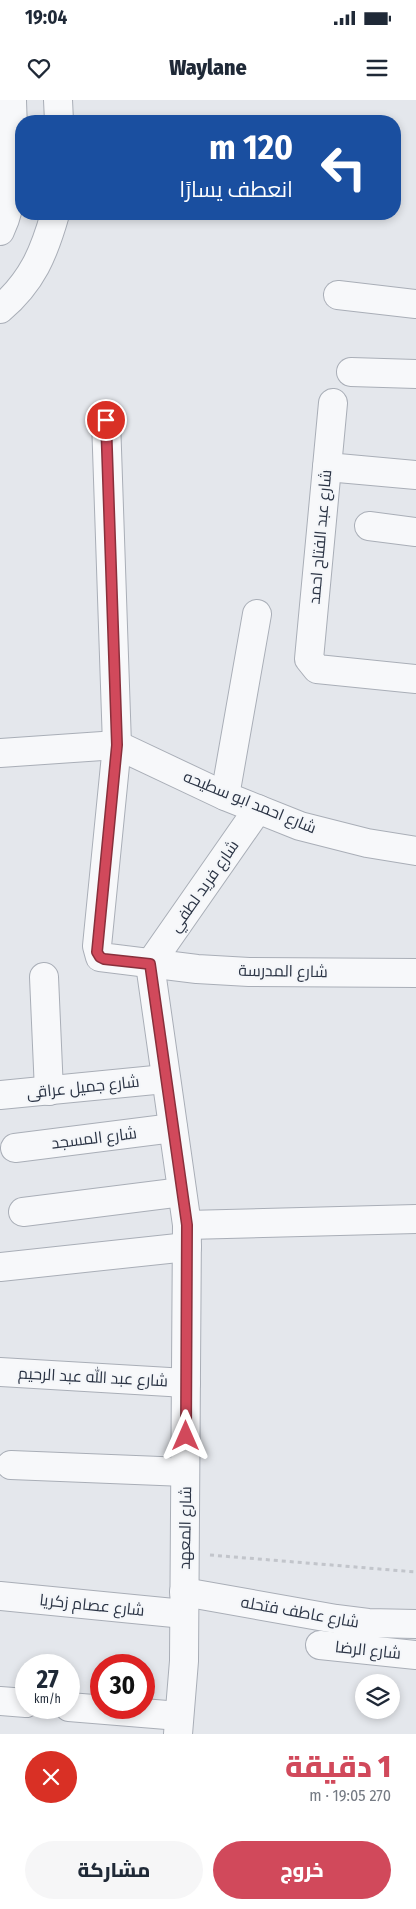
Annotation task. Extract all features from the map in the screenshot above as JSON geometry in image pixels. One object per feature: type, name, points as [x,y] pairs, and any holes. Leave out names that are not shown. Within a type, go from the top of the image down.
[{"type":"street","points":[[0,231],[7,216],[14,163],[12,100]]},
{"type":"street","points":[[58,100],[59,115]]},
{"type":"street","points":[[0,309],[17,295],[40,259],[53,220]]},
{"type":"street","points":[[338,295],[416,304]]},
{"type":"street","points":[[351,372],[416,374]]},
{"type":"street","name":"شارع عبد الفتاح احمد","points":[[333,403],[309,659],[317,669],[416,679]]},
{"type":"street","points":[[0,752],[117,745],[106,420]]},
{"type":"street","points":[[327,467],[416,475]]},
{"type":"street","points":[[369,526],[416,532]]},
{"type":"street","points":[[224,796],[257,614]]},
{"type":"street","name":"شارع احمد ابو سطيحه","points":[[117,745],[224,796],[300,826],[367,843],[416,851]]},
{"type":"street","name":"شارع المدرسة","points":[[117,745],[97,952],[100,957],[150,964],[249,972],[416,973]]},
{"type":"street","name":"شارع فريد لطفي","points":[[150,964],[258,809]]},
{"type":"street","name":"شارع المعهد","points":[[150,964],[187,1236],[184,1661],[178,1725]]},
{"type":"street","points":[[44,977],[49,1091]]},
{"type":"street","name":"شارع جميل عراقى","points":[[0,1095],[165,1079]]},
{"type":"street","name":"شارع المسجد","points":[[15,1148],[173,1128]]},
{"type":"street","points":[[23,1212],[182,1192]]},
{"type":"street","points":[[0,1267],[187,1236],[416,1219]]},
{"type":"street","name":"شارع عبد الله عبد الرحيم","points":[[0,1372],[186,1383]]},
{"type":"street","points":[[11,1465],[185,1472]]},
{"type":"street","name":"شارع عصام زكريا","points":[[0,1596],[184,1603]]},
{"type":"street","name":"شارع عاطف فتحله","points":[[184,1603],[368,1623],[416,1624]]},
{"type":"street","name":"شارع الرضا","points":[[320,1645],[416,1655]]},
{"type":"street","points":[[0,1701],[15,1702]]},
{"type":"street","points":[[80,1709],[178,1725]]},
{"type":"path","points":[[185,1553],[416,1572]]},
{"type":"route","points":[[106,420],[117,745],[97,952],[104,959],[150,964],[187,1225],[186,1436]]}]
